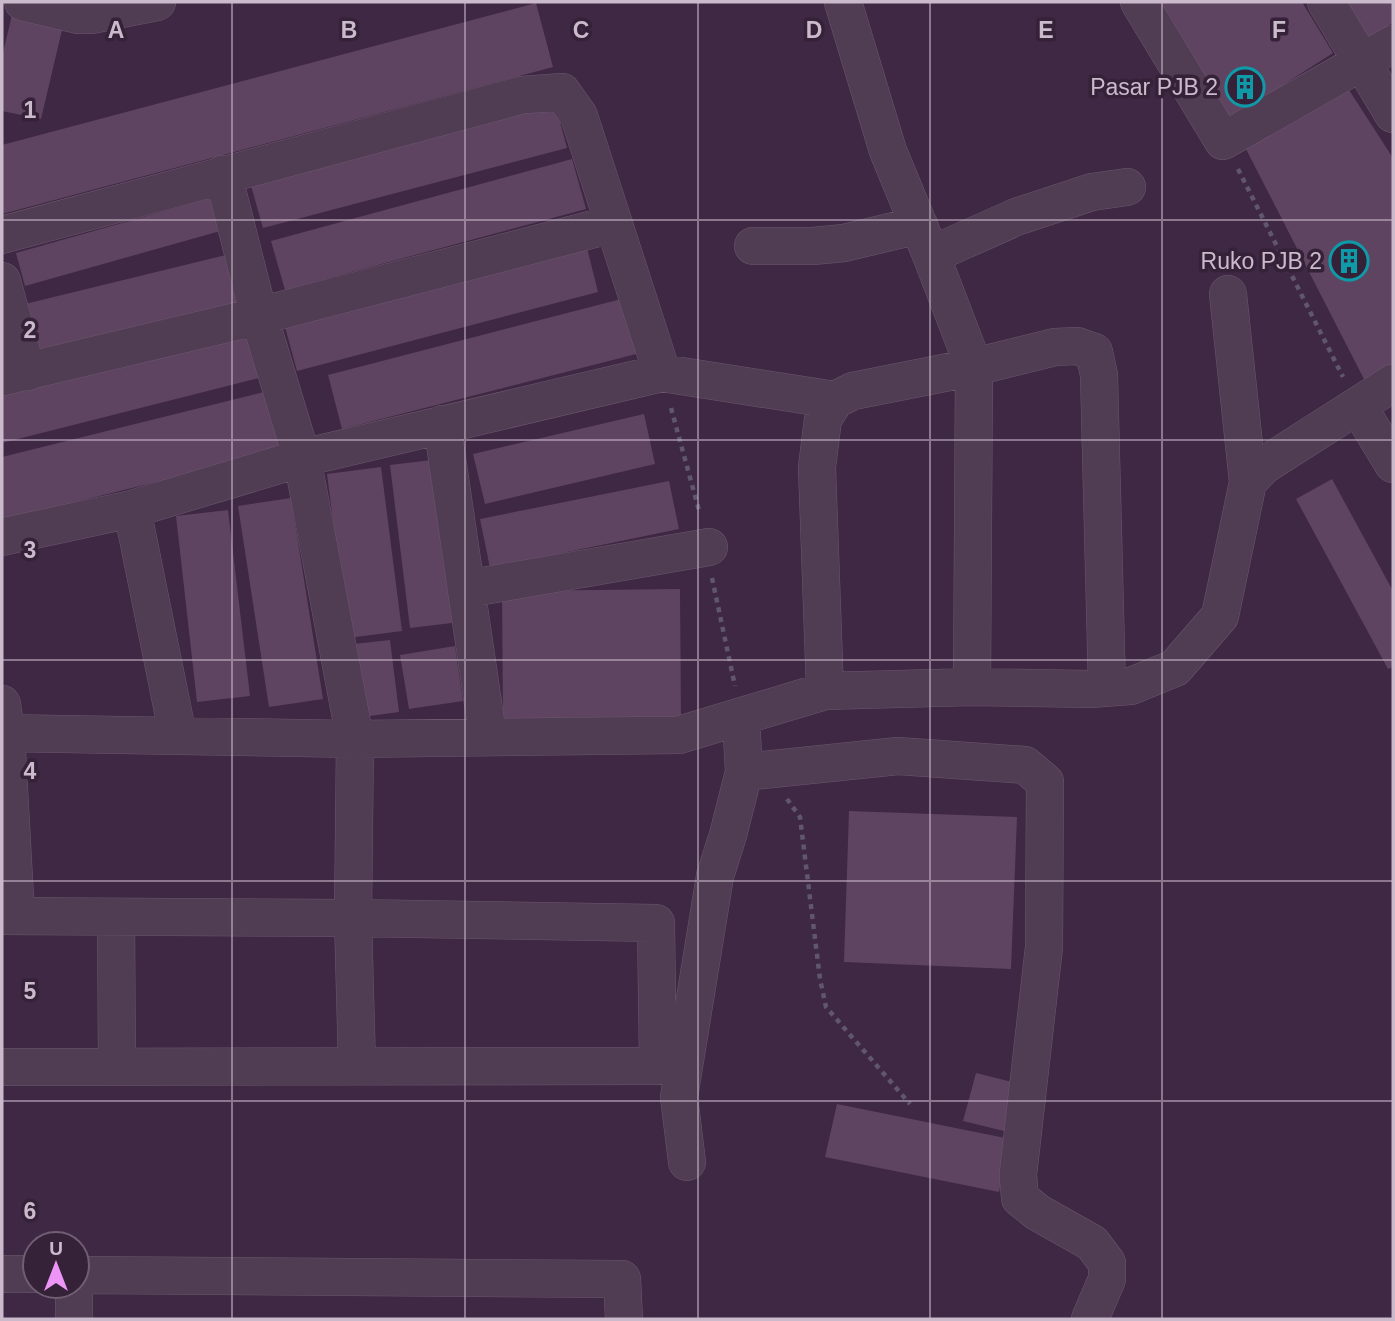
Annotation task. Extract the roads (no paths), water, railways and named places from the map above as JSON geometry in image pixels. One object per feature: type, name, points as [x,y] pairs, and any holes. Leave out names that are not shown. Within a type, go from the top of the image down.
[{"type":"street","points":[[23,2],[78,15],[91,15],[157,2]]},
{"type":"street","points":[[843,2],[888,151],[974,367],[972,687]]},
{"type":"street","points":[[1139,2],[1223,141],[1393,44]]},
{"type":"street","points":[[1326,2],[1393,114]]},
{"type":"street","points":[[2,235],[522,95],[562,92],[579,116],[662,373]]},
{"type":"street","points":[[223,174],[259,316],[302,458],[355,739],[353,918],[357,1066]]},
{"type":"street","points":[[753,246],[925,240],[1016,217],[1092,192],[1128,187]]},
{"type":"street","points":[[2,281],[14,374],[259,316],[613,224]]},
{"type":"street","points":[[2,1068],[658,1066],[656,923],[9,916],[3,723],[178,736],[355,739],[679,735],[825,691],[1130,686],[1175,668],[1220,616],[1248,482],[1228,294]]},
{"type":"street","points":[[825,691],[817,467],[823,419],[835,400],[853,391],[974,367],[1055,347],[1077,346],[1094,352],[1098,375],[1107,688]]},
{"type":"street","points":[[2,537],[132,509],[302,458],[662,373],[835,400]]},
{"type":"street","points":[[1248,482],[1263,466],[1393,383]]},
{"type":"street","points":[[1358,406],[1393,464]]},
{"type":"street","points":[[442,424],[488,737]]},
{"type":"street","points":[[132,509],[178,736]]},
{"type":"street","points":[[467,589],[709,547]]},
{"type":"street","points":[[687,1162],[679,1097],[715,876],[729,835],[744,772],[741,718]]},
{"type":"street","points":[[744,772],[898,756],[1026,765],[1045,782],[1044,947],[1018,1175],[1020,1198],[1037,1212],[1092,1242],[1107,1263],[1107,1279],[1090,1319]]},
{"type":"street","points":[[116,917],[117,1066]]},
{"type":"street","points":[[2,1274],[21,1274]]},
{"type":"street","points":[[91,1275],[622,1279],[624,1319]]},
{"type":"street","points":[[74,1319],[75,1300]]},
{"type":"place","name":"Pasar PJB 2","points":[[1245,87]]},
{"type":"place","name":"Ruko PJB 2","points":[[1349,261]]}]
